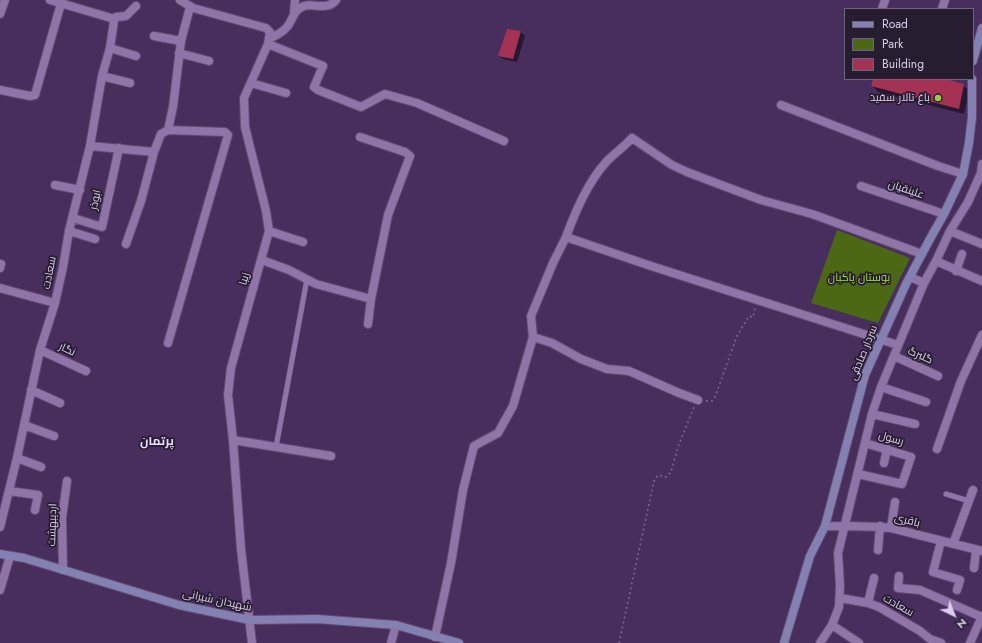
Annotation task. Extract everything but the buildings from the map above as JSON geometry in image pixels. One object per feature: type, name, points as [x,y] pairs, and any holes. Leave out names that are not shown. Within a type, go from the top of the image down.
[{"type":"street","points":[[0,14],[5,0]]},
{"type":"street","points":[[50,0],[61,2],[113,20],[116,17],[126,16],[136,6]]},
{"type":"street","points":[[180,0],[190,6],[266,28],[270,32],[268,42]]},
{"type":"street","points":[[268,42],[288,26],[294,13],[295,0]]},
{"type":"street","points":[[294,13],[304,6],[321,7],[334,4],[336,0]]},
{"type":"street","points":[[0,90],[30,96],[35,95],[61,2]]},
{"type":"street","points":[[168,130],[173,107],[181,41],[190,6]]},
{"type":"street","name":"سعادت","points":[[0,527],[3,498],[9,491],[40,350],[55,303],[69,231],[90,146],[102,76],[110,48],[113,20]]},
{"type":"street","points":[[974,54],[976,40],[982,28]]},
{"type":"street","points":[[154,36],[181,41]]},
{"type":"street","points":[[268,42],[323,66],[314,87],[318,90],[361,107],[385,94],[416,103],[504,141]]},
{"type":"street","name":"زیبا","points":[[252,643],[228,395],[231,368],[269,231],[266,211],[245,127],[244,98],[268,42]]},
{"type":"street","points":[[110,48],[136,56]]},
{"type":"street","points":[[179,53],[209,60]]},
{"type":"street","points":[[102,76],[130,83]]},
{"type":"street","name":"سردار صادقی","points":[[784,643],[810,556],[824,526],[865,375],[910,277],[944,214],[963,174],[972,117],[972,80]]},
{"type":"street","points":[[251,83],[286,93]]},
{"type":"street","points":[[781,105],[963,174]]},
{"type":"street","points":[[126,244],[154,152],[161,134],[168,130],[225,132],[228,135],[168,343]]},
{"type":"street","points":[[360,137],[405,152],[410,156],[388,215],[371,299],[368,324]]},
{"type":"street","points":[[435,637],[451,563],[463,490],[474,446],[498,433],[513,406],[533,337],[531,316],[553,263],[589,186],[607,162],[632,138],[672,165],[687,172],[761,200],[812,214],[922,254]]},
{"type":"street","points":[[90,146],[154,152]]},
{"type":"street","name":"ابوذر","points":[[73,218],[102,227],[119,148]]},
{"type":"street","points":[[820,643],[832,625],[839,607],[838,553],[872,414],[881,387],[924,283],[936,262],[950,231],[968,202],[981,174],[982,164]]},
{"type":"street","points":[[55,185],[80,190]]},
{"type":"street","name":"علینقیان","points":[[861,186],[944,214]]},
{"type":"street","points":[[69,231],[95,239]]},
{"type":"street","points":[[269,231],[303,242]]},
{"type":"street","points":[[950,231],[982,244]]},
{"type":"street","points":[[566,237],[651,266],[898,345]]},
{"type":"street","points":[[956,271],[962,254]]},
{"type":"street","points":[[262,260],[289,270],[316,284],[371,299]]},
{"type":"street","points":[[936,262],[982,281]]},
{"type":"street","points":[[910,277],[924,283]]},
{"type":"street","points":[[0,288],[55,303]]},
{"type":"street","points":[[533,337],[552,343],[581,359],[607,369],[629,371],[698,400]]},
{"type":"street","points":[[937,449],[961,381],[981,338]]},
{"type":"street","name":"نگار","points":[[40,350],[86,371]]},
{"type":"street","name":"گلبرگ","points":[[894,356],[938,376]]},
{"type":"street","points":[[881,387],[926,402]]},
{"type":"street","points":[[31,390],[60,403]]},
{"type":"street","points":[[872,414],[915,424]]},
{"type":"street","points":[[24,425],[54,436]]},
{"type":"street","points":[[233,440],[331,456]]},
{"type":"street","name":"رسول","points":[[858,474],[902,484],[911,457],[865,443]]},
{"type":"street","points":[[884,463],[887,449]]},
{"type":"street","points":[[17,458],[42,467]]},
{"type":"street","name":"اردیبهشت","points":[[63,570],[62,518],[67,481]]},
{"type":"street","points":[[953,544],[972,490]]},
{"type":"street","points":[[9,491],[38,494],[35,510]]},
{"type":"street","points":[[891,528],[895,502]]},
{"type":"street","name":"باقری","points":[[824,526],[880,526],[979,551]]},
{"type":"street","points":[[878,550],[880,526]]},
{"type":"street","points":[[941,541],[933,572],[960,580],[957,590]]},
{"type":"street","points":[[974,568],[979,551]]},
{"type":"street","name":"شهیدان شیرانی","points":[[0,554],[24,558],[179,604],[250,620],[317,619],[396,625],[458,643]]},
{"type":"street","points":[[0,590],[10,556]]},
{"type":"street","points":[[899,576],[898,588],[920,590],[982,617],[970,643]]},
{"type":"street","points":[[868,603],[874,578]]},
{"type":"street","name":"سعادت","points":[[840,598],[868,603],[879,607],[920,631],[929,641],[941,643]]},
{"type":"street","points":[[392,643],[396,625]]},
{"type":"street","points":[[832,625],[859,643]]},
{"type":"lane","points":[[276,447],[307,279]]},
{"type":"lane","points":[[946,494],[969,501]]},
{"type":"path","points":[[619,643],[654,481],[658,475],[666,477],[671,472],[683,435],[698,400],[712,402],[715,397],[738,336],[749,316],[753,317],[757,300]]},
{"type":"green space","name":"بوستان پاکبان","points":[[837,230],[910,258],[878,323],[811,303]]},
{"type":"place","name":"باغ تالار سفید","points":[[938,98]]},
{"type":"district","name":"پرتمان","points":[[157,442]]}]
